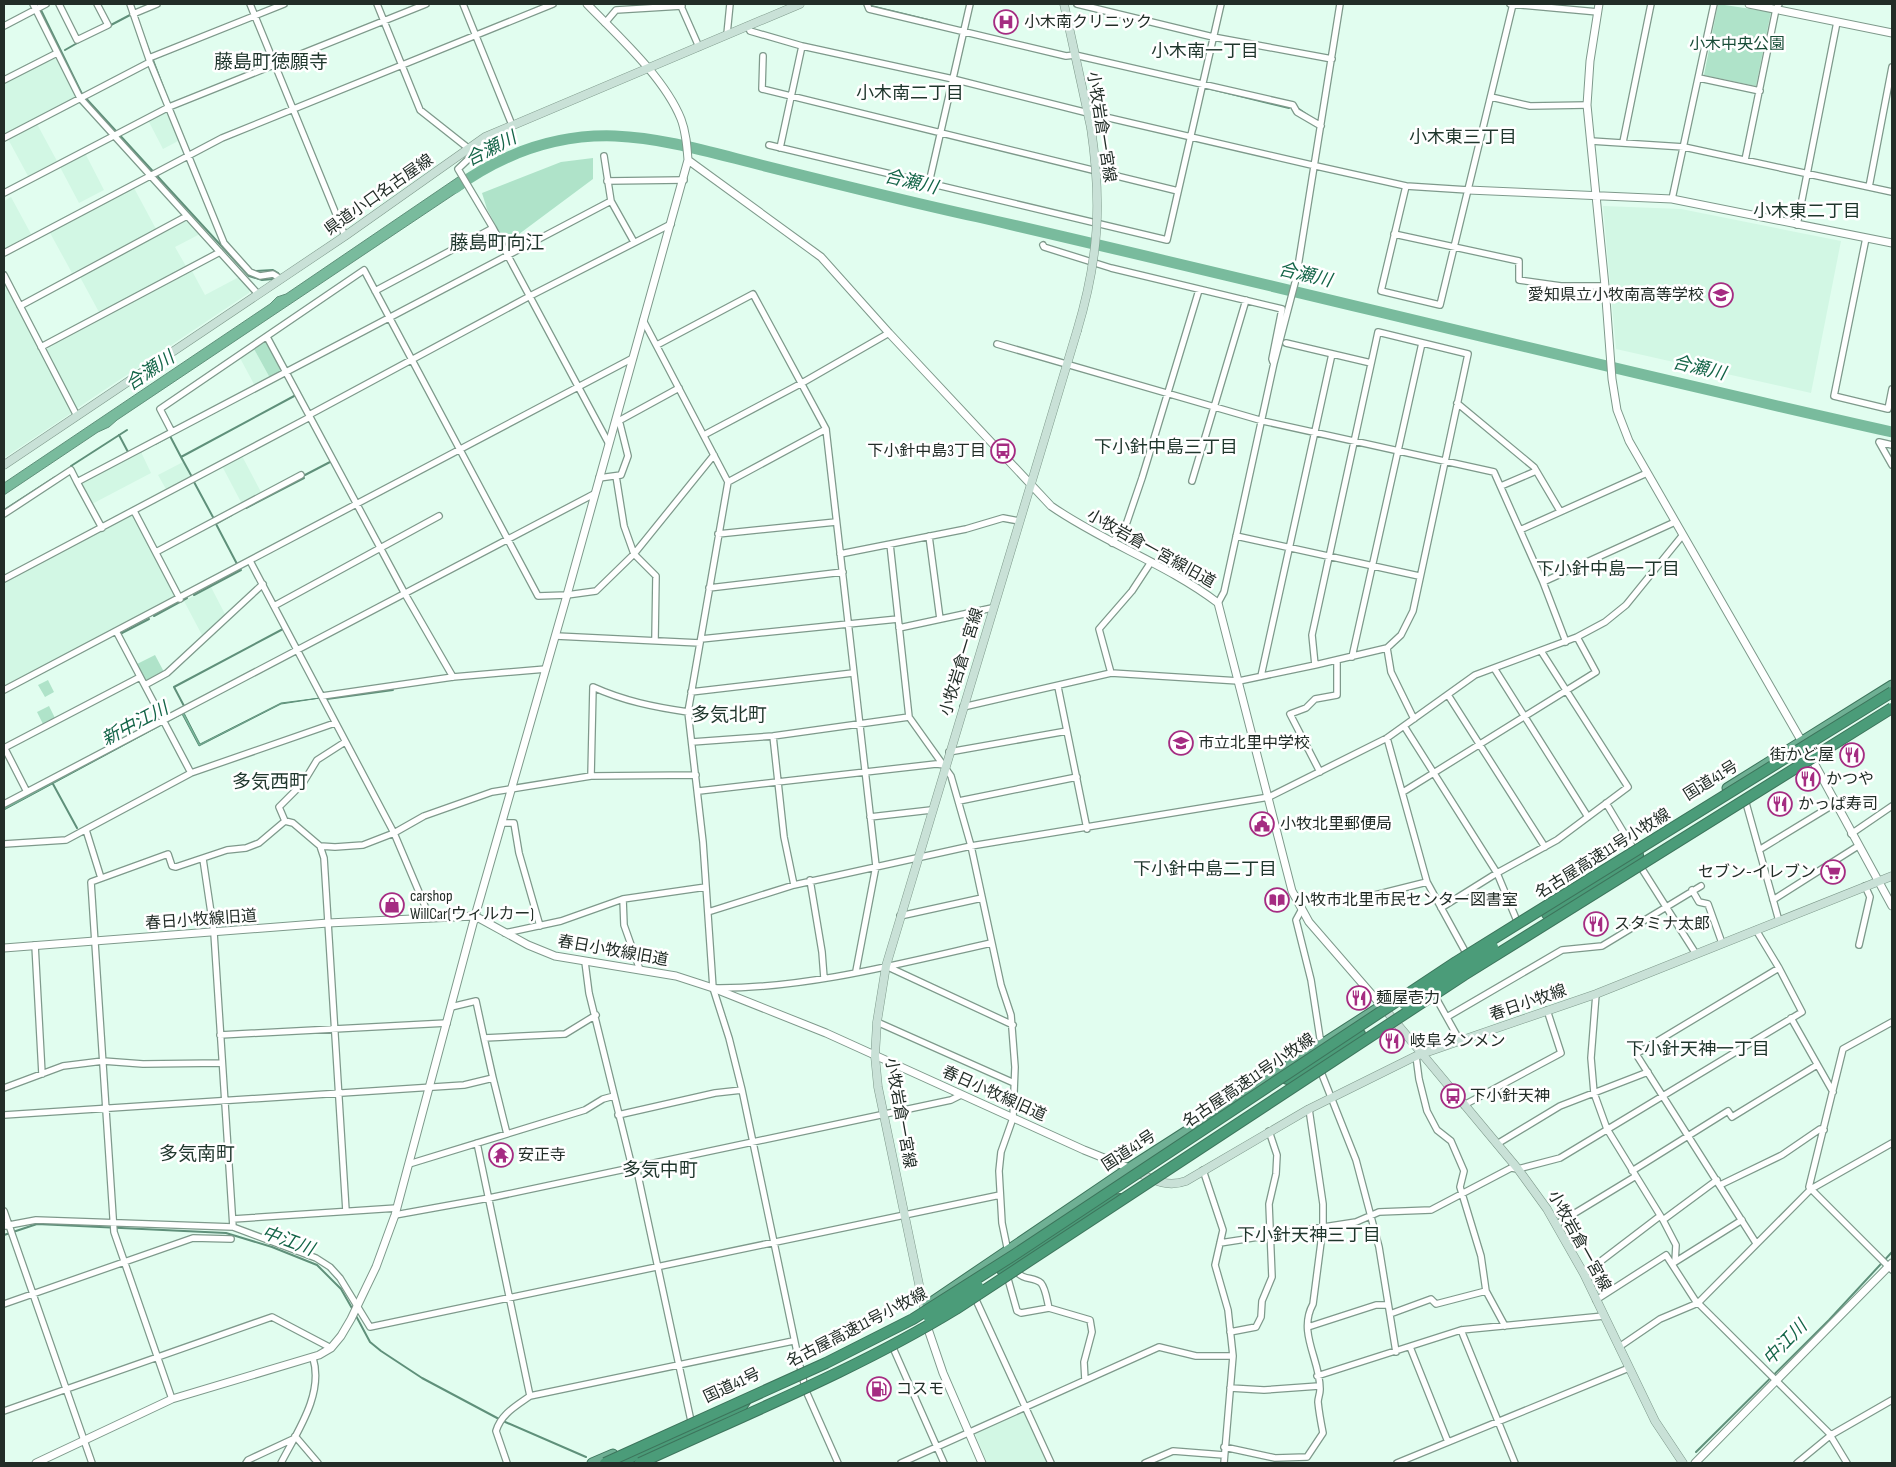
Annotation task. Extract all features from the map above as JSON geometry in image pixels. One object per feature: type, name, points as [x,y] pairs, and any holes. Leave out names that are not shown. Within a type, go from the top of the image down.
[{"type":"highway","name":"国道41号","points":[[592,1463],[801,1371],[896,1324],[1008,1252],[1129,1168],[1381,1006],[1892,685]]},
{"type":"highway","name":"名古屋高速11号小牧線","points":[[605,1463],[746,1400],[872,1341],[913,1319],[1456,962],[1892,692]]},
{"type":"highway","name":"名古屋高速11号小牧線","points":[[640,1463],[847,1369],[919,1332],[1464,975],[1892,708]]},
{"type":"highway","points":[[645,1463],[894,1350],[1018,1273],[1436,998],[1892,713]]},
{"type":"highway","points":[[1141,1170],[1150,1170],[1267,1092],[1719,802],[1724,795],[1741,783],[1744,778]]},
{"type":"highway","points":[[645,1463],[754,1412],[764,1400],[886,1342],[953,1302],[1110,1200],[1121,1199]]},
{"type":"highway","points":[[618,1463],[740,1409],[746,1400]]},
{"type":"main road","name":"県道小口名古屋線","points":[[4,465],[345,236],[485,137],[800,4]]},
{"type":"main road","name":"小牧岩倉一宮線","points":[[928,1329],[883,1114],[875,1056],[877,1022],[886,966],[917,857],[1090,288],[1099,215],[1097,168],[1088,113],[1064,4]]},
{"type":"main road","name":"春日小牧線","points":[[1129,1168],[1158,1182],[1176,1185],[1309,1109],[1419,1055],[1596,994],[1892,876]]},
{"type":"main road","name":"小牧岩倉一宮線","points":[[1381,1006],[1419,1055],[1518,1169],[1557,1224],[1584,1274],[1655,1421],[1683,1463]]},
{"type":"street","points":[[59,4],[77,40],[108,24],[97,4]]},
{"type":"street","points":[[130,4],[149,60],[224,243],[255,274],[273,274],[281,279]]},
{"type":"street","points":[[133,14],[157,4]]},
{"type":"street","points":[[250,4],[345,236]]},
{"type":"street","points":[[4,138],[149,60],[284,4]]},
{"type":"street","points":[[376,4],[420,110],[468,148]]},
{"type":"street","points":[[4,193],[169,107],[426,4]]},
{"type":"street","points":[[463,4],[512,125]]},
{"type":"street","points":[[4,253],[222,138],[553,4]]},
{"type":"street","points":[[36,1463],[172,1399],[313,1358],[331,1348],[351,1319],[376,1267],[396,1212],[475,916],[556,636],[688,160],[686,137],[676,107],[648,69],[587,4]]},
{"type":"street","points":[[727,34],[730,4]]},
{"type":"street","points":[[867,4],[869,9],[1066,56],[1076,55],[1293,104],[1297,112],[1321,126]]},
{"type":"street","points":[[928,183],[970,4]]},
{"type":"street","points":[[1077,4],[1213,37],[1332,59]]},
{"type":"street","points":[[769,145],[1167,240],[1221,4]]},
{"type":"street","points":[[1218,603],[1224,592],[1274,363],[1296,279],[1316,166],[1340,4]]},
{"type":"street","points":[[1406,186],[1381,291],[1440,305],[1512,4],[1598,12]]},
{"type":"street","points":[[1599,4],[1587,105],[1612,379],[1617,410],[1623,428],[1647,473],[1800,742],[1813,761],[1892,906]]},
{"type":"street","points":[[1623,142],[1651,4]]},
{"type":"street","points":[[1672,199],[1714,4]]},
{"type":"street","points":[[1749,4],[1777,6],[1837,22],[1892,33]]},
{"type":"street","points":[[605,23],[616,10],[681,5],[698,47]]},
{"type":"street","points":[[4,26],[39,6],[57,53],[83,97],[154,174],[187,216],[258,294]]},
{"type":"street","points":[[1746,160],[1777,6]]},
{"type":"street","points":[[1796,225],[1837,22]]},
{"type":"street","points":[[748,26],[750,31],[802,46],[953,79],[1190,138],[1406,186],[1595,197],[1672,199],[1892,243]]},
{"type":"street","points":[[780,148],[802,46]]},
{"type":"street","points":[[4,80],[57,53]]},
{"type":"street","points":[[763,56],[762,89],[791,98],[1178,191]]},
{"type":"street","points":[[1869,187],[1892,67]]},
{"type":"street","points":[[1699,78],[1760,91]]},
{"type":"street","points":[[1490,97],[1530,106],[1587,105]]},
{"type":"street","points":[[485,137],[480,148],[458,169],[472,189],[608,444]]},
{"type":"street","points":[[1591,141],[1684,147],[1892,192]]},
{"type":"street","points":[[604,156],[611,201],[634,242]]},
{"type":"street","name":"小牧岩倉一宮線旧道","points":[[688,160],[821,256],[889,333],[1051,506],[1077,524],[1151,562],[1218,603],[1292,891],[1309,922],[1381,1006]]},
{"type":"street","points":[[607,182],[684,180]]},
{"type":"street","points":[[77,482],[611,201]]},
{"type":"street","points":[[20,306],[187,216]]},
{"type":"street","points":[[4,579],[102,528],[530,296],[671,224]]},
{"type":"street","points":[[375,291],[493,228]]},
{"type":"street","points":[[1394,234],[1519,261],[1519,280],[1560,286],[1605,286]]},
{"type":"street","points":[[1866,238],[1834,396],[1888,409],[1892,388]]},
{"type":"street","points":[[1043,245],[1044,248],[1111,268],[1282,309],[1272,359],[1274,363]]},
{"type":"street","points":[[41,347],[220,252]]},
{"type":"street","points":[[172,432],[160,409],[364,270],[410,360],[538,596],[596,591],[634,554],[714,455]]},
{"type":"street","points":[[4,276],[77,416]]},
{"type":"street","points":[[1112,543],[1127,522],[1199,290]]},
{"type":"street","points":[[657,345],[754,294],[826,429],[876,866],[856,972]]},
{"type":"street","points":[[1192,481],[1246,300]]},
{"type":"street","points":[[643,320],[728,482],[688,712],[698,791],[713,988],[730,1038],[793,1341],[806,1391],[838,1463]]},
{"type":"street","points":[[963,707],[1112,673],[1239,681],[1315,666],[1387,648],[1401,635],[1413,611],[1468,354],[1378,332],[1312,635],[1315,666]]},
{"type":"street","points":[[704,435],[802,383],[889,333]]},
{"type":"street","points":[[267,337],[405,594],[453,677]]},
{"type":"street","points":[[1286,343],[1371,364]]},
{"type":"street","points":[[1352,657],[1422,343]]},
{"type":"street","points":[[997,344],[1262,421],[1494,472],[1543,582],[1566,642]]},
{"type":"street","points":[[1261,676],[1332,354]]},
{"type":"street","points":[[4,690],[180,599],[633,358]]},
{"type":"street","points":[[615,423],[679,388]]},
{"type":"street","points":[[1457,403],[1534,467],[1560,511]]},
{"type":"street","points":[[599,478],[621,475],[628,456],[620,424],[615,423]]},
{"type":"street","points":[[728,482],[826,429]]},
{"type":"street","points":[[1892,445],[1879,442],[1892,465]]},
{"type":"street","points":[[4,514],[70,470],[102,528]]},
{"type":"street","points":[[1501,486],[1536,470]]},
{"type":"street","points":[[1520,530],[1647,473]]},
{"type":"street","points":[[156,552],[301,475]]},
{"type":"street","points":[[616,476],[624,526],[634,554],[656,576],[655,639]]},
{"type":"street","points":[[4,804],[164,722],[594,494]]},
{"type":"street","points":[[134,510],[180,599]]},
{"type":"street","points":[[274,606],[439,516]]},
{"type":"street","points":[[840,554],[929,536],[1003,518],[1019,521]]},
{"type":"street","points":[[718,534],[836,522]]},
{"type":"street","points":[[1543,582],[1675,522]]},
{"type":"street","points":[[929,536],[940,620]]},
{"type":"street","points":[[1236,536],[1374,564],[1419,576]]},
{"type":"street","points":[[708,912],[794,884],[917,857],[971,846],[1087,829],[1268,797],[1387,738],[1475,675],[1566,642],[1605,622],[1626,605],[1682,536]]},
{"type":"street","points":[[890,544],[909,717],[951,776],[971,846],[991,943],[1013,1025],[1013,1118],[1001,1152],[1000,1195],[1004,1243],[1008,1252]]},
{"type":"street","points":[[250,561],[394,833],[430,918]]},
{"type":"street","points":[[1112,673],[1099,629],[1132,591],[1151,562]]},
{"type":"street","points":[[709,588],[842,572]]},
{"type":"street","points":[[144,685],[167,673],[263,584]]},
{"type":"street","points":[[899,628],[992,608]]},
{"type":"street","points":[[556,636],[701,641],[898,618]]},
{"type":"street","points":[[116,631],[191,773]]},
{"type":"street","points":[[1403,792],[1596,672],[1577,637]]},
{"type":"street","points":[[1387,648],[1391,672],[1414,719]]},
{"type":"street","points":[[1441,908],[1497,873],[1545,847],[1628,787],[1541,651]]},
{"type":"street","points":[[1320,772],[1290,714],[1306,708],[1315,699],[1337,695],[1337,660]]},
{"type":"street","points":[[1494,668],[1588,817]]},
{"type":"street","points":[[322,696],[453,677],[546,669]]},
{"type":"street","points":[[691,692],[853,673]]},
{"type":"street","points":[[28,792],[4,748],[140,677]]},
{"type":"street","points":[[1058,686],[1087,829]]},
{"type":"street","points":[[591,776],[593,687],[615,697],[653,707],[688,712]]},
{"type":"street","points":[[1448,695],[1545,847]]},
{"type":"street","points":[[692,742],[773,736],[909,717]]},
{"type":"street","points":[[4,844],[66,840],[191,773],[335,724]]},
{"type":"street","points":[[1404,726],[1497,873],[1518,920]]},
{"type":"street","points":[[949,752],[1067,731]]},
{"type":"street","points":[[773,736],[777,783],[794,884]]},
{"type":"street","points":[[1387,738],[1427,882],[1466,953]]},
{"type":"street","points":[[345,742],[317,760],[302,782],[279,808],[285,821],[298,826],[320,846],[324,858],[346,1210]]},
{"type":"street","points":[[698,791],[936,764],[945,765]]},
{"type":"street","points":[[320,846],[363,845],[394,833],[424,816],[492,792],[512,791],[591,776],[696,775]]},
{"type":"street","points":[[959,801],[1076,776]]},
{"type":"street","points":[[1606,802],[1633,848]]},
{"type":"street","points":[[1746,803],[1780,921]]},
{"type":"street","points":[[1759,850],[1836,803]]},
{"type":"street","points":[[1852,834],[1892,806]]},
{"type":"street","points":[[870,817],[931,810]]},
{"type":"street","points":[[172,1399],[114,1232],[91,882],[168,854],[172,866],[176,867],[226,850],[246,848],[258,843],[285,821]]},
{"type":"street","points":[[503,823],[514,823],[519,853],[540,926]]},
{"type":"street","points":[[86,830],[101,878]]},
{"type":"street","points":[[1773,900],[1858,846]]},
{"type":"street","points":[[203,859],[214,933],[233,1227]]},
{"type":"street","points":[[1642,869],[1696,954]]},
{"type":"street","points":[[810,880],[822,952],[824,978]]},
{"type":"street","points":[[1375,895],[1427,882]]},
{"type":"street","points":[[1447,1017],[1562,950],[1602,946],[1701,886]]},
{"type":"street","points":[[1859,945],[1870,897],[1865,886]]},
{"type":"street","points":[[505,933],[561,921],[623,899],[706,887]]},
{"type":"street","points":[[1692,890],[1699,902],[1708,904],[1722,944]]},
{"type":"street","points":[[900,916],[982,898]]},
{"type":"street","points":[[623,899],[624,925],[640,970]]},
{"type":"street","points":[[1302,909],[1296,920],[1311,980],[1320,1038],[1324,1043]]},
{"type":"street","name":"春日小牧線旧道","points":[[4,948],[328,923],[475,916],[549,954],[585,962],[676,976],[713,988],[826,1033],[961,1095],[1129,1168]]},
{"type":"street","points":[[1220,1242],[1270,1233],[1324,1227],[1370,1217],[1379,1212],[1430,1210],[1511,1168],[1518,1169],[1560,1158],[1802,1012],[1756,930]]},
{"type":"street","points":[[713,988],[732,988],[824,978],[991,943]]},
{"type":"street","points":[[35,945],[42,1074]]},
{"type":"street","points":[[585,962],[589,992],[618,1115],[634,1166],[691,1421]]},
{"type":"street","points":[[886,966],[1013,1025]]},
{"type":"street","points":[[1756,1243],[1636,1054],[1779,968]]},
{"type":"street","points":[[1596,994],[1592,1058],[1594,1093],[1607,1129],[1676,1244],[1673,1263]]},
{"type":"street","points":[[1436,998],[1460,1041]]},
{"type":"street","points":[[451,1007],[476,1001],[507,1134]]},
{"type":"street","points":[[1464,1105],[1561,1053],[1547,1010]]},
{"type":"street","points":[[484,1038],[565,1034],[596,1016]]},
{"type":"street","points":[[1791,1018],[1833,1092]]},
{"type":"street","points":[[877,1022],[1014,1083]]},
{"type":"street","points":[[1695,1463],[1775,1379],[1891,1265],[1809,1187],[1844,1049],[1892,1022]]},
{"type":"street","points":[[220,1035],[447,1023]]},
{"type":"street","points":[[1419,1055],[1419,1079],[1427,1110],[1437,1130],[1451,1141],[1464,1171],[1460,1187],[1481,1256],[1486,1291],[1505,1326]]},
{"type":"street","points":[[4,1088],[63,1066],[103,1061],[143,1064],[222,1063]]},
{"type":"street","points":[[1557,1224],[1728,1111],[1732,1117],[1818,1065]]},
{"type":"street","points":[[1321,1072],[1330,1098],[1350,1142],[1379,1248],[1396,1352]]},
{"type":"street","points":[[1497,1144],[1560,1106],[1648,1072]]},
{"type":"street","points":[[4,1115],[464,1085],[494,1078]]},
{"type":"street","points":[[618,1115],[715,1093],[742,1090]]},
{"type":"street","points":[[232,1219],[346,1210],[396,1212],[489,1198],[951,1100],[961,1095]]},
{"type":"street","points":[[409,1164],[585,1110],[603,1099],[614,1096]]},
{"type":"street","points":[[1224,1447],[1276,1458],[1307,1456],[1323,1432],[1318,1401],[1319,1386],[1308,1327],[1308,1315],[1314,1304],[1324,1227],[1324,1204],[1309,1109]]},
{"type":"street","points":[[1584,1274],[1662,1218],[1718,1183],[1782,1155],[1820,1129],[1824,1130]]},
{"type":"street","points":[[1230,1332],[1256,1327],[1261,1317],[1262,1301],[1272,1277],[1269,1204],[1276,1174],[1277,1155],[1270,1131]]},
{"type":"street","points":[[1619,1347],[1660,1320],[1698,1303],[1811,1189],[1892,1143]]},
{"type":"street","points":[[477,1144],[530,1396]]},
{"type":"street","points":[[1203,1170],[1223,1230],[1215,1265],[1228,1310],[1233,1356],[1224,1463]]},
{"type":"street","points":[[7,1226],[36,1220],[233,1227],[316,1258],[330,1266],[358,1305],[370,1327],[773,1241],[1000,1195]]},
{"type":"street","points":[[4,1210],[7,1226],[92,1463]]},
{"type":"street","points":[[1673,1263],[1742,1220]]},
{"type":"street","points":[[4,1304],[193,1238],[231,1239]]},
{"type":"street","points":[[1596,1300],[1666,1255],[1698,1303],[1831,1435],[1847,1463]]},
{"type":"street","points":[[1018,1273],[1022,1278],[1038,1281],[1042,1285],[1049,1308]]},
{"type":"street","points":[[1008,1279],[1017,1311],[1021,1313],[1049,1308],[1090,1320],[1092,1332],[1084,1362],[1085,1380]]},
{"type":"street","points":[[1390,1314],[1431,1299],[1436,1304],[1486,1291]]},
{"type":"street","points":[[976,1300],[1051,1463]]},
{"type":"street","points":[[1308,1327],[1376,1305],[1388,1305]]},
{"type":"street","points":[[1317,1376],[1461,1330],[1604,1316]]},
{"type":"street","points":[[4,1411],[272,1317],[331,1348]]},
{"type":"street","points":[[928,1329],[943,1373],[982,1463]]},
{"type":"street","points":[[1461,1330],[1515,1463]]},
{"type":"street","points":[[507,1463],[496,1431],[502,1419],[530,1396],[793,1341]]},
{"type":"street","points":[[901,1463],[1159,1347],[1196,1356],[1233,1356]]},
{"type":"street","points":[[1410,1347],[1448,1442]]},
{"type":"street","points":[[894,1350],[944,1463]]},
{"type":"street","points":[[281,1463],[316,1386],[316,1368],[313,1358]]},
{"type":"street","points":[[1397,1463],[1629,1368]]},
{"type":"street","points":[[1230,1388],[1264,1390],[1319,1386]]},
{"type":"street","points":[[1798,1463],[1831,1435],[1892,1400]]},
{"type":"street","points":[[246,1463],[277,1445],[294,1438]]},
{"type":"street","points":[[294,1438],[318,1463]]},
{"type":"street","points":[[1145,1463],[1173,1451],[1224,1455]]},
{"type":"shaded area","points":[[50,59],[57,59],[75,95],[74,99],[4,136],[4,83]]},
{"type":"shaded area","points":[[166,111],[180,140],[163,149],[148,120]]},
{"type":"shaded area","points":[[37,124],[57,161],[28,176],[8,139]]},
{"type":"shaded area","points":[[85,153],[104,190],[79,203],[60,167]]},
{"type":"shaded area","points":[[461,175],[468,185],[109,427],[98,432],[4,495],[4,483],[270,304],[277,297],[286,294]]},
{"type":"shaded area","points":[[134,188],[156,229],[72,273],[49,231]]},
{"type":"shaded area","points":[[11,197],[31,234],[4,249],[4,201]]},
{"type":"shaded area","name":"愛知県立小牧南高等学校","points":[[1603,206],[1681,209],[1841,241],[1811,393],[1616,349]]},
{"type":"shaded area","points":[[186,221],[200,234],[175,247],[187,268],[100,314],[80,277]]},
{"type":"shaded area","points":[[192,271],[205,295],[239,277],[250,289],[249,293],[76,409],[46,351],[48,348]]},
{"type":"shaded area","points":[[4,280],[73,412],[4,458]]},
{"type":"shaded area","points":[[254,349],[270,378],[255,386],[240,358]]},
{"type":"shaded area","points":[[141,452],[151,473],[92,504],[82,482]]},
{"type":"shaded area","points":[[242,456],[262,494],[242,504],[222,466]]},
{"type":"shaded area","points":[[183,462],[191,478],[167,491],[158,475]]},
{"type":"shaded area","points":[[131,514],[135,515],[176,597],[4,687],[4,581]]},
{"type":"shaded area","points":[[211,587],[226,616],[203,637],[184,601]]},
{"type":"shaded area","points":[[320,698],[281,704],[199,746],[182,714],[4,810],[4,807],[183,711],[200,744],[281,703]]},
{"type":"shaded area","points":[[1022,1411],[1025,1412],[1048,1463],[987,1463],[975,1434],[976,1432]]},
{"type":"green space","name":"小木中央公園","points":[[1718,4],[1771,12],[1756,86],[1704,75]]},
{"type":"green space","points":[[593,158],[593,179],[511,240],[507,235],[502,237],[487,209],[482,193],[561,162]]},
{"type":"green space","points":[[265,341],[268,342],[283,370],[270,378],[254,349]]},
{"type":"green space","points":[[155,655],[164,672],[146,680],[137,664]]},
{"type":"green space","points":[[48,680],[54,692],[45,697],[38,685]]},
{"type":"green space","points":[[49,706],[55,718],[43,724],[37,712]]},
{"type":"waterway","points":[[38,4],[82,94],[249,276],[262,280],[273,279],[274,282]]},
{"type":"waterway","points":[[871,4],[871,6],[941,23]]},
{"type":"waterway","points":[[111,25],[130,15]]},
{"type":"waterway","points":[[145,40],[150,53]]},
{"type":"waterway","points":[[65,50],[79,42]]},
{"type":"waterway","points":[[153,60],[165,92]]},
{"type":"waterway","points":[[1211,89],[1289,108]]},
{"type":"waterway","points":[[1299,109],[1309,116]]},
{"type":"waterway","name":"合瀬川","points":[[455,188],[492,165],[530,148],[572,138],[593,136],[633,137],[652,140],[688,147],[1663,380],[1892,432]]},
{"type":"waterway","points":[[256,271],[273,270],[278,273]]},
{"type":"waterway","points":[[192,477],[181,457],[296,395]]},
{"type":"waterway","points":[[71,466],[127,430]]},
{"type":"waterway","points":[[119,435],[128,452]]},
{"type":"waterway","points":[[155,444],[170,436],[181,457]]},
{"type":"waterway","points":[[140,452],[149,447]]},
{"type":"waterway","points":[[305,475],[330,462]]},
{"type":"waterway","points":[[4,510],[55,477]]},
{"type":"waterway","points":[[246,508],[304,478]]},
{"type":"waterway","points":[[194,482],[214,519]]},
{"type":"waterway","points":[[232,515],[216,524],[237,564]]},
{"type":"waterway","points":[[194,595],[241,570]]},
{"type":"waterway","points":[[154,616],[187,598]]},
{"type":"waterway","points":[[120,634],[149,619]]},
{"type":"waterway","points":[[184,706],[174,687],[283,629]]},
{"type":"waterway","name":"新中江川","points":[[327,699],[393,690]]},
{"type":"waterway","points":[[53,784],[77,828]]},
{"type":"waterway","name":"中江川","points":[[4,1235],[37,1224],[226,1233],[272,1247],[317,1265],[341,1289],[353,1310]]},
{"type":"waterway","name":"中江川","points":[[1696,1452],[1829,1320],[1892,1252]]},
{"type":"waterway","name":"中江川","points":[[355,1314],[370,1342],[381,1351],[422,1378],[499,1419]]},
{"type":"waterway","name":"中江川","points":[[503,1421],[586,1457]]},
{"type":"place","name":"小木南クリニック","points":[[1006,22]]},
{"type":"place","name":"愛知県立小牧南高等学校","points":[[1721,295]]},
{"type":"place","name":"下小針中島3丁目","points":[[1003,451]]},
{"type":"place","name":"市立北里中学校","points":[[1181,743]]},
{"type":"place","name":"街かど屋","points":[[1852,755]]},
{"type":"place","name":"かつや","points":[[1808,779]]},
{"type":"place","name":"かっぱ寿司","points":[[1780,804]]},
{"type":"place","name":"小牧北里郵便局","points":[[1262,824]]},
{"type":"place","name":"セブン-イレブン","points":[[1833,872]]},
{"type":"place","name":"小牧市北里市民センター図書室","points":[[1277,900]]},
{"type":"place","name":"carshop WillCar(ウィルカー)","points":[[392,905]]},
{"type":"place","name":"スタミナ太郎","points":[[1596,924]]},
{"type":"place","name":"麺屋壱力","points":[[1359,998]]},
{"type":"place","name":"岐阜タンメン","points":[[1392,1041]]},
{"type":"place","name":"下小針天神","points":[[1453,1096]]},
{"type":"place","name":"安正寺","points":[[501,1155]]},
{"type":"place","name":"コスモ","points":[[879,1389]]},
{"type":"district","name":"小木南一丁目","points":[[1205,51]]},
{"type":"district","name":"藤島町徳願寺","points":[[271,62]]},
{"type":"district","name":"小木南二丁目","points":[[910,93]]},
{"type":"district","name":"小木東三丁目","points":[[1463,137]]},
{"type":"district","name":"小木東二丁目","points":[[1807,211]]},
{"type":"district","name":"藤島町向江","points":[[497,243]]},
{"type":"district","name":"下小針中島三丁目","points":[[1166,447]]},
{"type":"district","name":"下小針中島一丁目","points":[[1608,569]]},
{"type":"district","name":"多気北町","points":[[729,715]]},
{"type":"district","name":"多気西町","points":[[270,782]]},
{"type":"district","name":"下小針中島二丁目","points":[[1205,869]]},
{"type":"district","name":"下小針天神一丁目","points":[[1698,1049]]},
{"type":"district","name":"多気南町","points":[[197,1154]]},
{"type":"district","name":"多気中町","points":[[660,1170]]},
{"type":"district","name":"下小針天神三丁目","points":[[1309,1235]]}]
